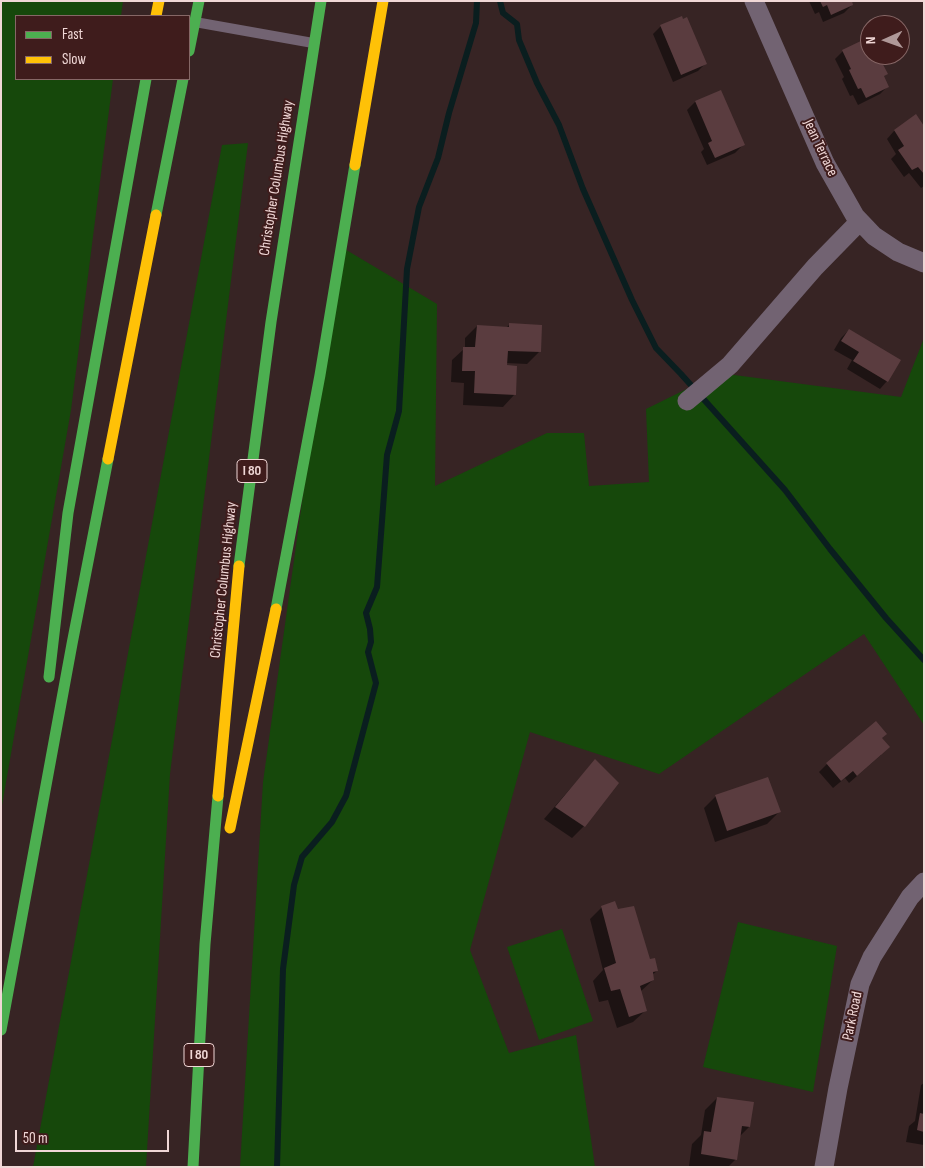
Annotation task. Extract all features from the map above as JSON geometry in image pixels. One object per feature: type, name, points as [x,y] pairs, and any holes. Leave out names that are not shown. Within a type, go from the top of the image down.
[{"type":"highway","points":[[150,15],[151,1]]},
{"type":"highway","points":[[156,15],[159,1]]},
{"type":"highway","points":[[190,45],[199,1]]},
{"type":"highway","name":"Christopher Columbus Highway","points":[[193,1167],[205,944],[236,590],[271,322],[320,1]]},
{"type":"highway","points":[[205,944],[270,638],[320,375],[383,1]]},
{"type":"highway","points":[[47,691],[68,513],[145,80]]},
{"type":"highway","points":[[1,1030],[72,644],[183,80]]},
{"type":"highway","points":[[17,949],[39,761]]},
{"type":"street","name":"Jean Terrace","points":[[754,1],[825,163],[859,222],[874,236],[898,252],[924,263]]},
{"type":"street","points":[[687,401],[730,364],[815,267],[859,222]]},
{"type":"street","name":"Park Road","points":[[824,1167],[838,1088],[860,984],[872,957],[910,897],[924,882]]},
{"type":"lane","points":[[194,22],[314,43]]},
{"type":"green space","points":[[1,1],[123,1],[121,15],[15,15],[15,80],[113,80],[71,410],[1,811]]},
{"type":"green space","points":[[248,143],[170,774],[146,1167],[33,1167],[222,145]]},
{"type":"green space","points":[[338,245],[437,304],[435,486],[547,433],[584,433],[589,486],[649,482],[646,409],[719,373],[901,397],[924,338],[924,725],[864,634],[659,774],[530,732],[470,950],[509,1053],[576,1035],[595,1167],[240,1167],[263,782]]},
{"type":"green space","points":[[738,922],[837,946],[813,1092],[703,1067]]},
{"type":"green space","points":[[562,929],[593,1021],[539,1040],[507,947]]},
{"type":"building","points":[[820,1],[852,1],[853,5],[831,15],[827,5],[823,7]]},
{"type":"building","points":[[682,16],[683,19],[687,17],[707,64],[681,75],[660,25]]},
{"type":"building","points":[[860,41],[860,65],[883,65],[888,74],[884,76],[889,87],[866,98],[861,88],[858,89],[842,50]]},
{"type":"building","points":[[721,90],[745,145],[715,158],[708,143],[712,141],[695,101]]},
{"type":"building","points":[[916,114],[924,126],[924,174],[918,167],[912,170],[898,150],[904,146],[894,130]]},
{"type":"building","points":[[509,323],[542,325],[541,352],[508,351],[507,365],[517,366],[516,395],[474,393],[475,371],[462,371],[463,347],[475,347],[477,325],[509,327]]},
{"type":"building","points":[[849,329],[901,360],[888,382],[853,361],[859,352],[841,341]]},
{"type":"building","points":[[876,721],[887,734],[882,738],[890,747],[857,776],[853,771],[841,781],[826,763]]},
{"type":"building","points":[[595,759],[619,783],[585,827],[555,807]]},
{"type":"building","points":[[768,777],[781,812],[727,831],[715,795]]},
{"type":"building","points":[[615,901],[618,909],[634,906],[650,959],[655,958],[658,971],[653,972],[654,980],[640,986],[647,1011],[629,1017],[620,989],[611,991],[604,968],[616,963],[601,906]]},
{"type":"building","points":[[717,1097],[754,1102],[750,1127],[742,1126],[737,1160],[701,1154],[704,1131],[711,1132]]},
{"type":"building","points":[[920,1113],[924,1114],[924,1132],[917,1130]]},
{"type":"waterway","points":[[277,1167],[283,969],[294,885],[302,857],[332,822],[346,796],[376,683],[368,652],[371,642],[366,613],[377,587],[387,455],[399,411],[407,269],[419,207],[438,158],[449,113],[476,23],[477,1]]},
{"type":"waterway","points":[[500,1],[503,13],[517,24],[519,40],[537,83],[559,125],[583,189],[632,300],[656,348],[785,490],[886,618],[924,660]]},
{"type":"traffic: fast","points":[[190,46],[199,1]]},
{"type":"traffic: fast","points":[[239,566],[271,322],[321,1]]},
{"type":"traffic: fast","points":[[49,677],[68,513],[146,80]]},
{"type":"traffic: fast","points":[[156,215],[183,80]]},
{"type":"traffic: fast","points":[[276,609],[320,375],[355,165]]},
{"type":"traffic: fast","points":[[1,1030],[108,459]]},
{"type":"traffic: fast","points":[[193,1167],[205,944],[218,796]]},
{"type":"traffic: slow","points":[[156,15],[159,1]]},
{"type":"traffic: slow","points":[[355,165],[383,1]]},
{"type":"traffic: slow","points":[[108,459],[156,215]]},
{"type":"traffic: slow","points":[[218,796],[239,566]]},
{"type":"traffic: slow","points":[[230,828],[276,609]]}]
